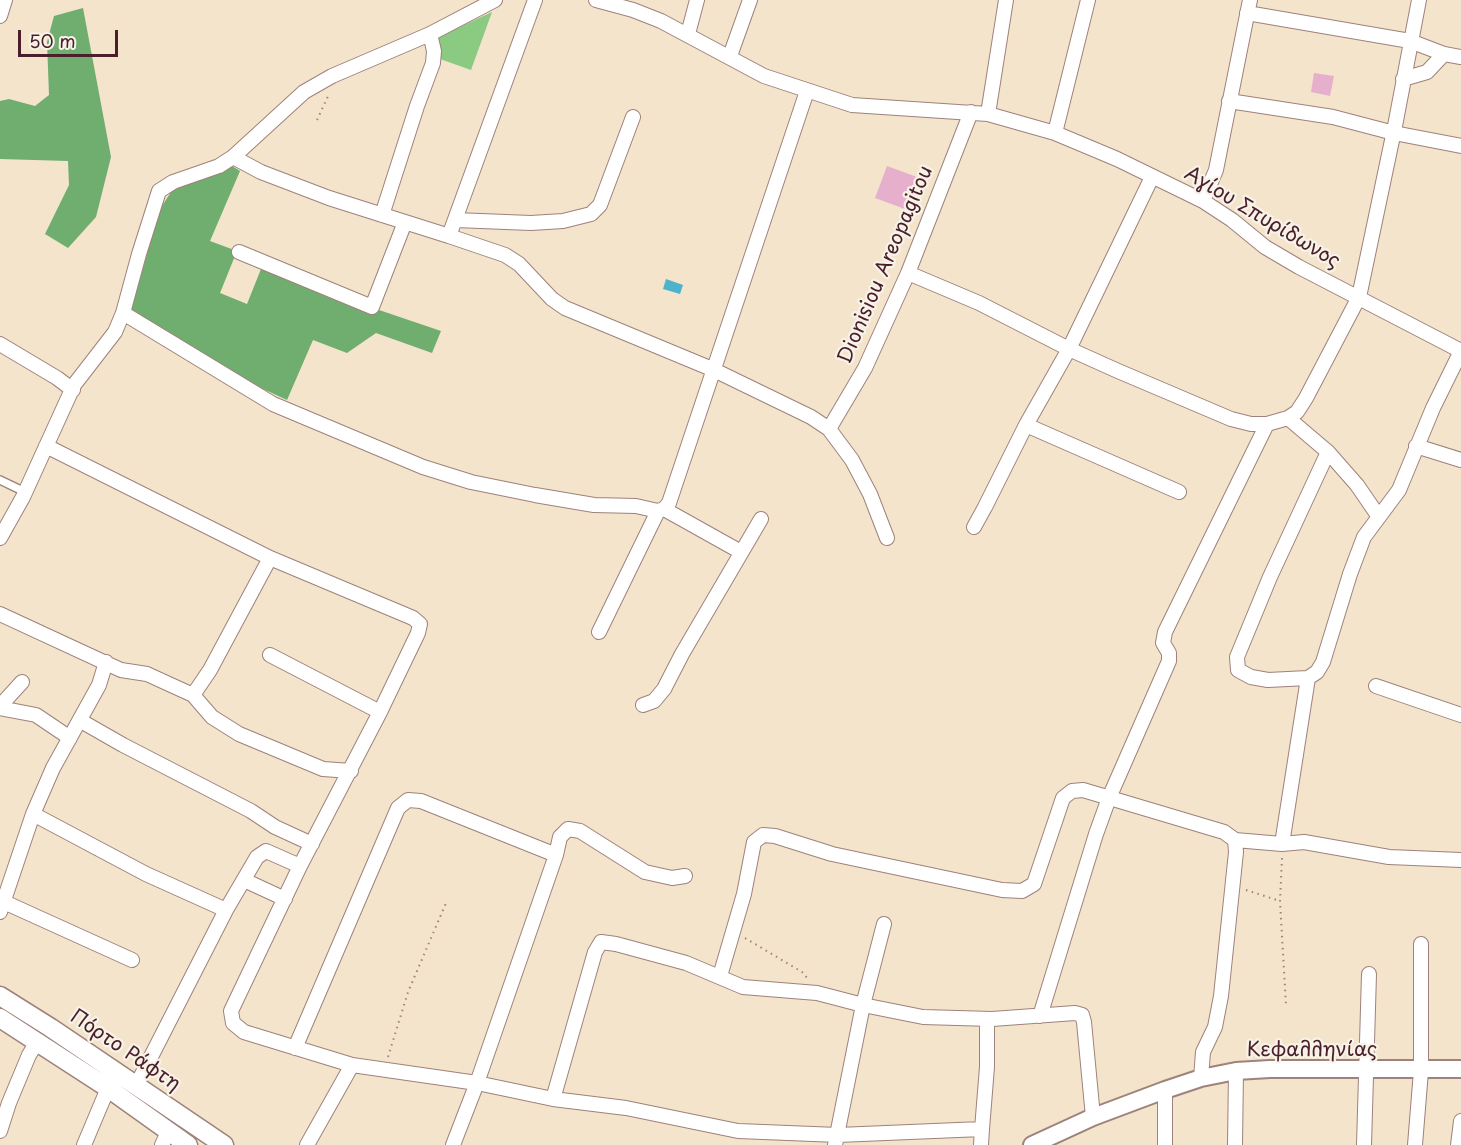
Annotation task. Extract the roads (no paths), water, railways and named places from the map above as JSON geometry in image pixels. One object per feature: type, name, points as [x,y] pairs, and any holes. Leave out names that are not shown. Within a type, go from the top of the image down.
[{"type":"main road","name":"Πόρτο Ράφτη","points":[[0,996],[224,1145]]},
{"type":"main road","name":"Πόρτο Ράφτη","points":[[0,1018],[108,1088],[165,1138],[188,1145]]},
{"type":"street","points":[[0,16],[5,0]]},
{"type":"street","points":[[0,538],[25,492],[73,390],[116,332],[159,191],[173,182],[219,166],[233,157],[304,92],[333,76],[430,34],[495,0]]},
{"type":"street","points":[[449,236],[535,0]]},
{"type":"street","points":[[688,34],[697,0]]},
{"type":"street","points":[[730,56],[750,0]]},
{"type":"street","points":[[988,114],[1006,0]]},
{"type":"street","points":[[1055,133],[1088,0]]},
{"type":"street","points":[[908,273],[979,303],[1069,349],[1231,419],[1251,424],[1267,424],[1288,418],[1297,412],[1306,398],[1359,297],[1394,133],[1419,0]]},
{"type":"street","name":"Αγίου Σπυρίδωνος","points":[[602,1],[633,10],[688,34],[764,76],[852,105],[988,114],[1055,133],[1117,159],[1203,201],[1266,247],[1291,262],[1461,351]]},
{"type":"street","points":[[1203,201],[1215,170],[1248,6],[1410,41],[1444,54],[1461,57]]},
{"type":"street","points":[[382,215],[433,63],[434,51],[430,34]]},
{"type":"street","points":[[1403,80],[1426,72],[1444,54]]},
{"type":"street","points":[[599,632],[661,510],[669,503],[807,91]]},
{"type":"street","points":[[1229,101],[1333,117],[1394,133],[1461,146]]},
{"type":"street","name":"Dionisiou Areopagitou","points":[[829,429],[865,368],[908,273],[971,112]]},
{"type":"street","points":[[455,220],[531,223],[563,221],[591,214],[600,205],[633,117]]},
{"type":"street","points":[[233,157],[292,185],[505,255],[519,264],[552,299],[565,308],[712,369],[812,417],[829,429],[852,460],[870,494],[887,538]]},
{"type":"street","points":[[974,526],[1026,425],[1069,349],[1152,177]]},
{"type":"street","points":[[239,252],[372,307],[405,222]]},
{"type":"street","points":[[123,313],[273,404],[423,467],[471,482],[535,495],[594,505],[636,506],[661,510],[741,552]]},
{"type":"street","points":[[0,344],[73,390]]},
{"type":"street","points":[[1328,452],[1270,577],[1237,657],[1238,670],[1251,677],[1268,680],[1308,678],[1317,672],[1323,662],[1364,537],[1399,490],[1432,408],[1461,351]]},
{"type":"street","points":[[1288,418],[1328,452],[1357,485],[1379,516]]},
{"type":"street","points":[[1040,1016],[1092,845],[1109,798],[1168,661],[1168,653],[1163,643],[1165,632],[1267,424]]},
{"type":"street","points":[[1026,425],[1179,492]]},
{"type":"street","points":[[46,446],[270,558],[413,618],[420,624],[418,633],[351,771],[300,866],[231,1011],[231,1017],[238,1028],[244,1032],[352,1065],[477,1083],[553,1099],[626,1108],[738,1131],[837,1140],[982,1129]]},
{"type":"street","points":[[1416,446],[1461,460]]},
{"type":"street","points":[[643,705],[654,701],[664,689],[761,519]]},
{"type":"street","points":[[193,695],[210,670],[270,558]]},
{"type":"street","points":[[0,614],[121,670],[147,674],[193,695],[212,717],[239,734],[323,769],[351,771]]},
{"type":"street","points":[[270,655],[380,711]]},
{"type":"street","points":[[106,662],[99,686],[52,768],[33,814],[2,907],[132,960]]},
{"type":"street","points":[[1282,844],[1308,678]]},
{"type":"street","points":[[22,682],[0,707],[36,715],[70,738]]},
{"type":"street","points":[[1376,686],[1461,715]]},
{"type":"street","points":[[81,721],[251,811],[275,827],[312,844]]},
{"type":"street","points":[[720,976],[744,894],[754,842],[763,835],[775,836],[832,854],[1002,890],[1022,891],[1034,884],[1063,798],[1072,791],[1083,790],[1224,832],[1235,840],[1282,844],[1304,842],[1389,857],[1461,860]]},
{"type":"street","points":[[295,1048],[398,808],[408,800],[421,801],[556,855]]},
{"type":"street","points":[[33,814],[146,874],[226,910]]},
{"type":"street","points":[[453,1145],[477,1083],[556,855],[560,837],[568,829],[580,831],[645,872],[672,878],[685,876]]},
{"type":"street","points":[[1201,1078],[1203,1052],[1215,1027],[1221,996],[1236,852],[1235,840]]},
{"type":"street","points":[[136,1086],[226,910],[257,857],[266,851],[300,866]]},
{"type":"street","points":[[244,880],[285,899]]},
{"type":"street","points":[[837,1140],[863,1005],[884,924]]},
{"type":"street","points":[[553,1099],[595,952],[601,942],[686,963],[743,987],[818,993],[923,1017],[987,1020],[1075,1013],[1082,1016],[1093,1117]]},
{"type":"street","points":[[1415,1145],[1421,1071],[1420,944]]},
{"type":"street","points":[[1364,1145],[1369,975]]},
{"type":"street","points":[[981,1145],[987,1067],[987,1020]]},
{"type":"street","points":[[0,1131],[13,1093],[37,1042]]},
{"type":"street","points":[[307,1145],[352,1065]]},
{"type":"street","name":"Κεφαλληνίας","points":[[1032,1145],[1093,1117],[1165,1090],[1201,1078],[1236,1071],[1461,1069]]},
{"type":"street","points":[[1235,1145],[1236,1071]]},
{"type":"street","points":[[84,1145],[108,1088]]},
{"type":"street","points":[[1165,1090],[1165,1145]]},
{"type":"street","points":[[1458,1145],[1461,1120]]},
{"type":"lane","points":[[0,480],[25,492]]},
{"type":"water","points":[[666,279],[683,285],[680,294],[663,289]]}]
